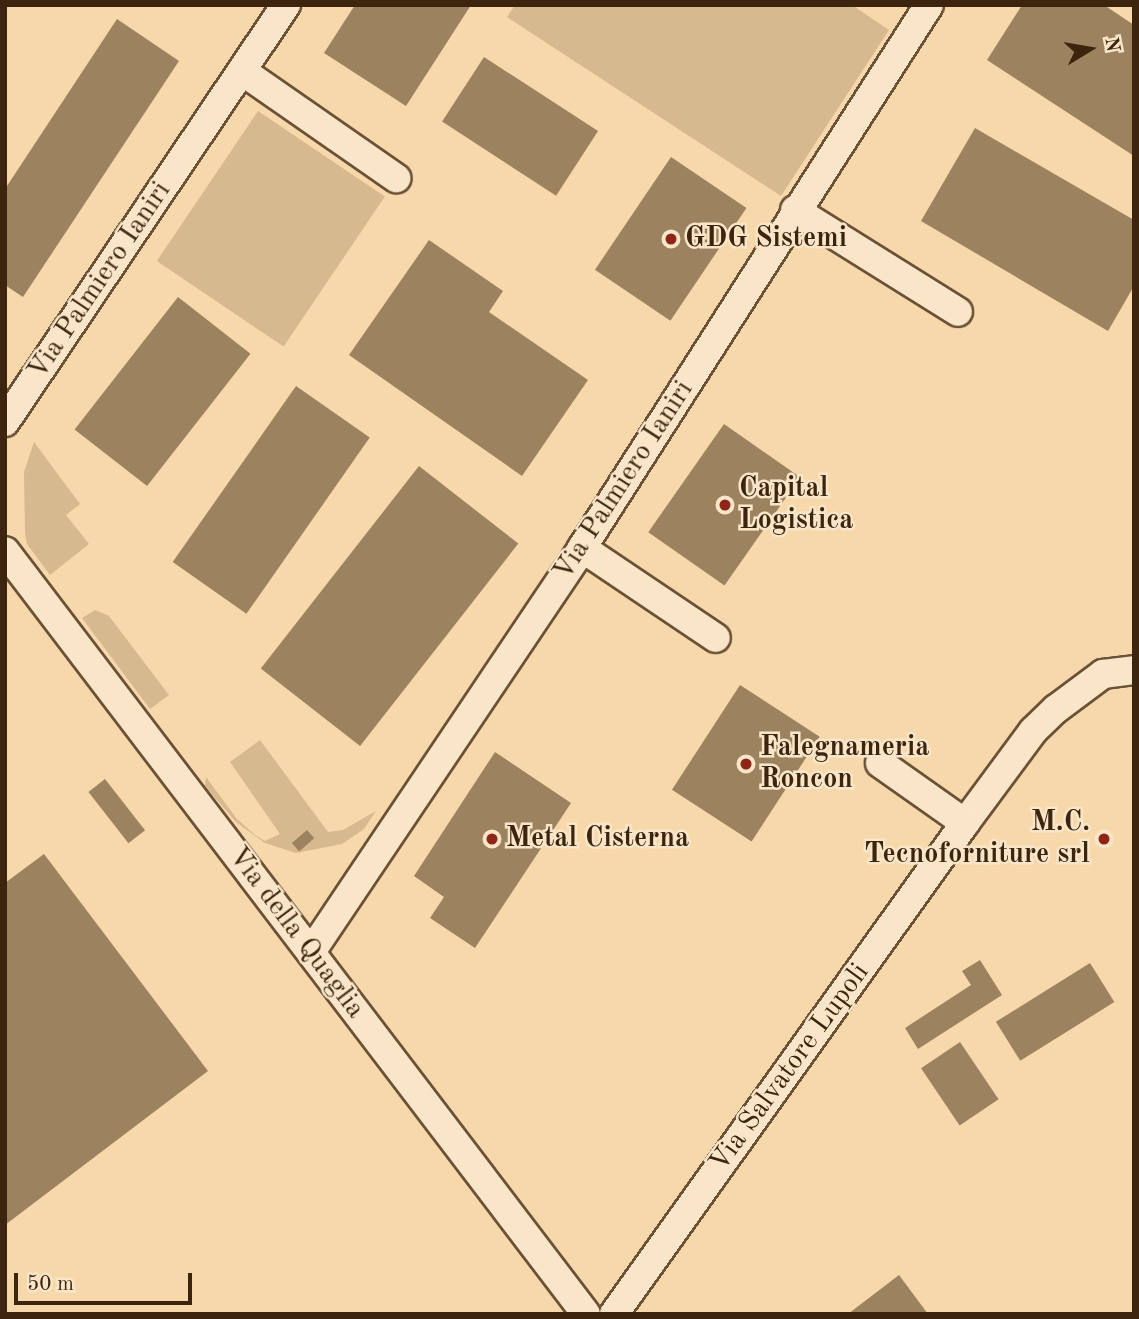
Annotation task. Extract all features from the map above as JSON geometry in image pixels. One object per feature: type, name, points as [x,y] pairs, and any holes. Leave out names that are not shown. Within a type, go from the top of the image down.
[{"type":"street","name":"Via Palmiero Ianiri","points":[[5,422],[286,5]]},
{"type":"street","name":"Via Palmiero Ianiri","points":[[311,953],[582,548],[795,210],[929,5]]},
{"type":"street","points":[[242,71],[396,178]]},
{"type":"street","points":[[795,210],[958,312]]},
{"type":"street","points":[[582,548],[716,638]]},
{"type":"street","name":"Via della Quaglia","points":[[5,551],[586,1314]]},
{"type":"street","name":"Via Salvatore Lupoli","points":[[614,1314],[965,823],[1045,719],[1103,674],[1134,670]]},
{"type":"street","points":[[880,763],[965,823]]},
{"type":"shaded area","points":[[515,5],[852,5],[889,30],[781,196],[507,17]]},
{"type":"shaded area","points":[[258,111],[385,197],[284,347],[157,261]]},
{"type":"shaded area","points":[[34,442],[80,504],[66,515],[89,544],[50,575],[27,544],[25,533],[24,472]]},
{"type":"shaded area","points":[[95,610],[109,616],[169,695],[150,709],[82,618]]},
{"type":"shaded area","points":[[260,740],[328,832],[343,830],[376,811],[364,829],[342,844],[296,853],[265,843],[236,822],[205,786],[206,777],[237,819],[255,835],[265,841],[280,834],[230,762]]},
{"type":"building","points":[[355,5],[471,5],[406,106],[324,53]]},
{"type":"building","points":[[1022,5],[1104,5],[1134,25],[1134,156],[987,60]]},
{"type":"building","points":[[117,19],[179,61],[23,297],[5,285],[5,189]]},
{"type":"building","points":[[484,57],[598,131],[556,196],[442,122]]},
{"type":"building","points":[[975,128],[1134,220],[1134,286],[1108,331],[921,221]]},
{"type":"building","name":"GDG Sistemi","points":[[671,157],[746,208],[670,321],[595,270]]},
{"type":"building","points":[[429,240],[503,291],[489,312],[588,380],[522,476],[349,355]]},
{"type":"building","points":[[178,297],[250,354],[147,486],[75,429]]},
{"type":"building","points":[[296,386],[370,438],[246,614],[173,562]]},
{"type":"building","name":"Capital Logistica","points":[[724,424],[800,477],[724,585],[648,532]]},
{"type":"building","points":[[419,466],[518,544],[360,746],[261,669]]},
{"type":"building","name":"Falegnameria Roncon","points":[[740,685],[820,737],[752,842],[672,790]]},
{"type":"building","name":"Metal Cisterna","points":[[495,752],[571,803],[475,948],[430,918],[444,897],[414,876]]},
{"type":"building","points":[[105,779],[145,830],[128,843],[88,792]]},
{"type":"building","points":[[307,830],[314,838],[299,851],[292,843]]},
{"type":"building","points":[[44,854],[208,1071],[5,1225],[5,883]]},
{"type":"building","points":[[980,960],[1002,995],[918,1049],[905,1028],[971,985],[962,971]]},
{"type":"building","points":[[1090,963],[1114,1002],[1020,1061],[996,1022]]},
{"type":"building","points":[[960,1042],[999,1099],[960,1125],[921,1068]]},
{"type":"building","points":[[899,1275],[928,1314],[848,1314]]},
{"type":"place","name":"GDG Sistemi","points":[[671,239]]},
{"type":"place","name":"Capital Logistica","points":[[725,505]]},
{"type":"place","name":"Falegnameria Roncon","points":[[746,764]]},
{"type":"place","name":"Metal Cisterna","points":[[492,839]]},
{"type":"place","name":"M.C. Tecnoforniture srl","points":[[1104,839]]}]
